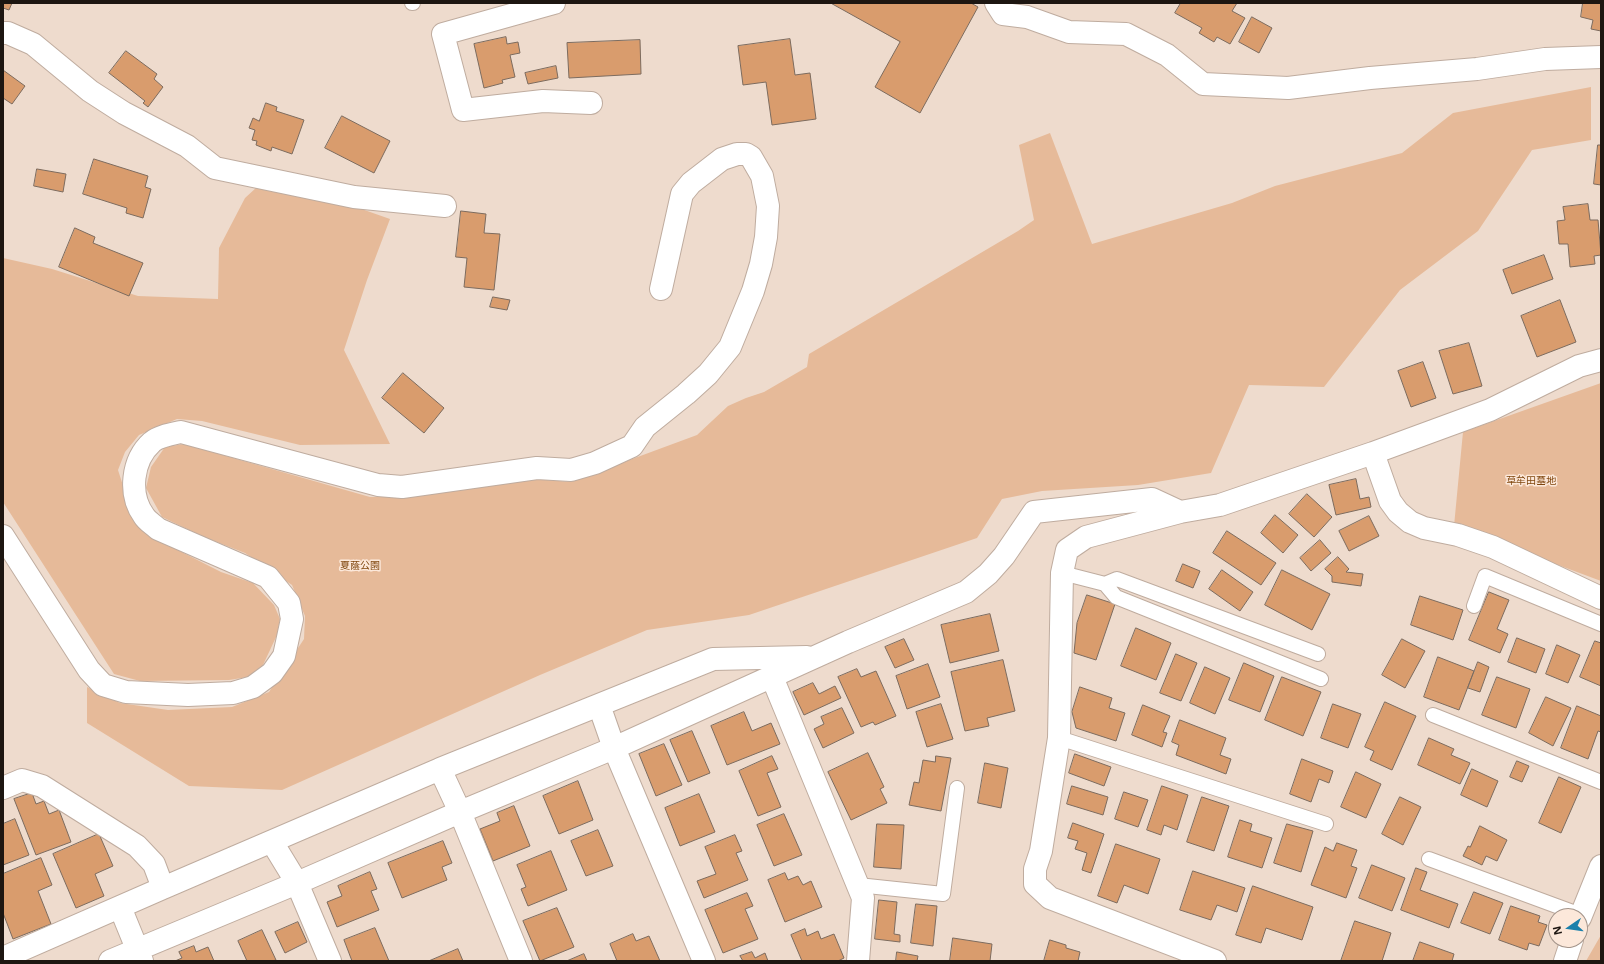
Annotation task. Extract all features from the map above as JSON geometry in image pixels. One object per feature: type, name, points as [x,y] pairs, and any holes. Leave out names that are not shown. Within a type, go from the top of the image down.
[{"type":"street","points":[[554,3],[443,34],[463,110],[543,101],[591,103]]},
{"type":"street","points":[[996,3],[1003,14],[1027,17],[1069,32],[1126,34],[1167,54],[1203,84],[1288,88],[1370,78],[1477,69],[1545,59],[1601,57]]},
{"type":"street","points":[[3,33],[8,33],[33,44],[90,91],[124,113],[187,146],[215,168],[354,196],[445,206]]},
{"type":"street","points":[[3,536],[89,670],[103,685],[126,692],[188,695],[233,693],[253,687],[272,673],[284,656],[292,619],[289,603],[268,577],[158,529],[144,516],[136,497],[134,476],[140,457],[153,442],[168,435],[181,432],[378,485],[402,487],[537,468],[571,470],[595,462],[632,446],[645,427],[708,374],[730,347],[753,291],[761,264],[766,237],[768,206],[762,176],[751,157],[746,154],[737,154],[722,159],[691,183],[682,194],[662,289]]},
{"type":"street","points":[[1215,961],[1050,898],[1035,884],[1035,869],[1041,851],[1059,738],[1062,572],[1067,550],[1086,537],[1180,512],[1220,505],[1373,453],[1490,410],[1580,366],[1601,360]]},
{"type":"street","points":[[1373,453],[1390,501],[1398,512],[1410,522],[1424,528],[1458,535],[1493,547],[1601,598]]},
{"type":"street","points":[[110,961],[140,955],[460,812],[614,748],[816,656],[966,592],[988,574],[1004,556],[1034,512],[1152,500],[1180,512]]},
{"type":"street","points":[[3,958],[440,769],[713,659],[816,656]]},
{"type":"street","points":[[772,677],[863,898],[858,961]]},
{"type":"street","points":[[599,705],[614,748],[704,961]]},
{"type":"street","points":[[440,769],[460,812],[521,961]]},
{"type":"street","points":[[3,788],[22,780],[42,786],[137,846],[154,864],[162,888]]},
{"type":"street","points":[[272,842],[297,884],[330,961]]},
{"type":"street","points":[[1585,908],[1601,866]]},
{"type":"street","points":[[120,907],[140,955]]},
{"type":"street","points":[[1565,961],[1569,948]]},
{"type":"lane","points":[[1062,572],[1105,584],[1116,597],[1321,679]]},
{"type":"lane","points":[[1474,606],[1485,576],[1601,624]]},
{"type":"lane","points":[[1105,584],[1117,579],[1318,654]]},
{"type":"lane","points":[[1433,715],[1601,782]]},
{"type":"lane","points":[[1059,738],[1326,824]]},
{"type":"lane","points":[[858,885],[943,894],[957,788]]},
{"type":"lane","points":[[1429,859],[1557,908]]},
{"type":"green space","name":"夏蔭公園","points":[[1591,87],[1591,140],[1532,150],[1478,231],[1400,290],[1324,387],[1249,385],[1211,473],[1138,485],[1042,491],[1002,499],[977,538],[749,615],[647,630],[540,675],[282,790],[189,786],[87,723],[87,687],[120,703],[168,710],[232,707],[269,692],[304,639],[305,616],[292,585],[245,553],[204,537],[162,517],[146,488],[151,467],[165,447],[184,444],[370,497],[404,497],[526,478],[570,482],[697,435],[728,406],[764,392],[807,367],[809,354],[1018,231],[1034,220],[1019,145],[1050,133],[1092,244],[1232,203],[1275,186],[1402,153],[1453,113]]},
{"type":"green space","points":[[257,187],[333,199],[390,219],[367,280],[344,350],[390,444],[300,445],[202,421],[177,419],[139,435],[125,452],[118,470],[135,523],[164,543],[221,572],[253,583],[274,605],[280,619],[277,635],[263,665],[248,677],[229,680],[140,681],[114,674],[3,502],[3,258],[52,269],[138,296],[218,299],[219,248],[245,198]]},
{"type":"green space","name":"草牟田墓地","points":[[1601,383],[1601,581],[1454,526],[1463,432]]},
{"type":"green space","points":[[1601,935],[1601,961],[1586,961]]},
{"type":"building","points":[[3,3],[12,3],[9,10],[3,8]]},
{"type":"building","points":[[831,3],[971,3],[978,7],[920,113],[875,87],[900,42]]},
{"type":"building","points":[[1181,3],[1237,3],[1232,11],[1245,18],[1230,44],[1217,37],[1214,42],[1199,33],[1202,28],[1175,13]]},
{"type":"building","points":[[1583,3],[1601,3],[1601,31],[1591,29],[1593,20],[1581,17]]},
{"type":"building","points":[[1252,17],[1272,28],[1259,53],[1239,42]]},
{"type":"building","points":[[506,37],[507,44],[518,42],[520,53],[510,55],[515,77],[502,80],[503,83],[484,88],[474,44]]},
{"type":"building","points":[[790,39],[795,75],[810,73],[816,119],[772,125],[766,82],[743,85],[738,46]]},
{"type":"building","points":[[640,40],[641,74],[569,78],[567,43]]},
{"type":"building","points":[[126,51],[157,74],[154,79],[163,87],[148,107],[143,103],[145,101],[109,73]]},
{"type":"building","points":[[556,66],[558,78],[528,84],[525,73]]},
{"type":"building","points":[[3,70],[25,86],[12,104],[3,98]]},
{"type":"building","points":[[266,103],[277,107],[276,111],[304,120],[292,154],[272,147],[271,151],[256,145],[257,141],[252,140],[255,130],[249,128],[253,118],[259,121]]},
{"type":"building","points":[[342,116],[390,141],[374,173],[325,148]]},
{"type":"building","points":[[1598,145],[1601,145],[1601,185],[1594,184]]},
{"type":"building","points":[[94,159],[148,176],[145,187],[151,189],[143,218],[126,213],[127,208],[83,194]]},
{"type":"building","points":[[37,169],[66,174],[63,192],[34,186]]},
{"type":"building","points":[[1588,204],[1590,220],[1598,220],[1601,255],[1594,256],[1595,264],[1570,267],[1568,244],[1559,244],[1557,221],[1565,220],[1563,207]]},
{"type":"building","points":[[461,211],[486,214],[484,233],[500,234],[494,290],[464,287],[467,258],[456,257]]},
{"type":"building","points":[[75,228],[95,237],[93,243],[143,263],[129,296],[59,267]]},
{"type":"building","points":[[1544,255],[1553,279],[1512,294],[1503,270]]},
{"type":"building","points":[[493,297],[510,300],[507,310],[490,307]]},
{"type":"building","points":[[1560,300],[1576,342],[1537,357],[1521,316]]},
{"type":"building","points":[[1469,343],[1482,386],[1453,394],[1439,351]]},
{"type":"building","points":[[1423,362],[1436,398],[1411,407],[1398,371]]},
{"type":"building","points":[[403,373],[444,408],[424,433],[382,398]]},
{"type":"building","points":[[1356,479],[1360,499],[1369,497],[1371,507],[1336,515],[1329,485]]},
{"type":"building","points":[[1307,494],[1332,517],[1314,537],[1289,514]]},
{"type":"building","points":[[1275,515],[1298,535],[1283,553],[1261,533]]},
{"type":"building","points":[[1369,516],[1379,536],[1349,551],[1339,531]]},
{"type":"building","points":[[1227,531],[1276,563],[1261,585],[1213,553]]},
{"type":"building","points":[[1320,540],[1331,553],[1311,571],[1300,558]]},
{"type":"building","points":[[1338,557],[1349,569],[1346,572],[1363,574],[1361,586],[1332,582],[1332,576],[1325,569]]},
{"type":"building","points":[[1183,564],[1200,571],[1193,588],[1176,581]]},
{"type":"building","points":[[1222,570],[1253,592],[1240,611],[1209,589]]},
{"type":"building","points":[[1282,570],[1330,594],[1312,630],[1265,605]]},
{"type":"building","points":[[1489,592],[1509,600],[1497,629],[1508,634],[1500,653],[1469,640]]},
{"type":"building","points":[[1087,595],[1115,604],[1096,660],[1074,653],[1077,623]]},
{"type":"building","points":[[1420,596],[1463,610],[1453,640],[1411,625]]},
{"type":"building","points":[[990,614],[999,651],[950,663],[941,625]]},
{"type":"building","points":[[1136,628],[1171,643],[1156,680],[1121,666]]},
{"type":"building","points":[[1517,638],[1545,649],[1536,673],[1508,662]]},
{"type":"building","points":[[904,639],[914,660],[895,668],[885,647]]},
{"type":"building","points":[[1402,639],[1425,651],[1405,688],[1382,675]]},
{"type":"building","points":[[1595,641],[1601,643],[1601,686],[1580,677]]},
{"type":"building","points":[[1557,645],[1580,655],[1568,683],[1546,674]]},
{"type":"building","points":[[1176,654],[1197,663],[1181,701],[1160,693]]},
{"type":"building","points":[[1438,657],[1474,671],[1459,710],[1424,697]]},
{"type":"building","points":[[1003,660],[1015,711],[987,718],[989,726],[965,731],[951,672]]},
{"type":"building","points":[[1478,662],[1489,667],[1480,692],[1468,688]]},
{"type":"building","points":[[1244,663],[1274,676],[1260,712],[1229,700]]},
{"type":"building","points":[[928,664],[940,697],[907,709],[896,676]]},
{"type":"building","points":[[1205,667],[1230,678],[1215,714],[1190,703]]},
{"type":"building","points":[[857,669],[861,677],[876,671],[896,716],[875,725],[873,722],[861,727],[838,677]]},
{"type":"building","points":[[1282,677],[1321,692],[1303,736],[1265,720]]},
{"type":"building","points":[[1497,677],[1530,689],[1516,728],[1482,715]]},
{"type":"building","points":[[813,683],[819,694],[835,686],[841,698],[804,715],[793,692]]},
{"type":"building","points":[[1080,687],[1112,698],[1109,708],[1125,713],[1116,741],[1076,728],[1072,712]]},
{"type":"building","points":[[1546,697],[1571,708],[1553,746],[1529,733]]},
{"type":"building","points":[[1385,702],[1416,716],[1392,770],[1370,760],[1374,751],[1365,747]]},
{"type":"building","points":[[941,704],[953,739],[927,747],[916,712]]},
{"type":"building","points":[[1333,704],[1361,714],[1348,748],[1321,738]]},
{"type":"building","points":[[1143,705],[1170,716],[1163,732],[1167,733],[1162,747],[1132,735]]},
{"type":"building","points":[[1577,706],[1601,716],[1601,732],[1598,731],[1588,759],[1561,748]]},
{"type":"building","points":[[842,708],[854,733],[823,748],[814,729],[824,724],[821,717]]},
{"type":"building","points":[[744,712],[752,731],[771,723],[780,744],[727,765],[711,726]]},
{"type":"building","points":[[1180,720],[1226,738],[1220,755],[1231,759],[1226,774],[1176,755],[1179,745],[1172,742]]},
{"type":"building","points":[[692,731],[710,773],[688,782],[670,740]]},
{"type":"building","points":[[1429,738],[1454,749],[1451,755],[1470,763],[1460,784],[1418,765]]},
{"type":"building","points":[[664,744],[682,785],[656,796],[639,754]]},
{"type":"building","points":[[868,753],[884,787],[880,789],[887,803],[851,820],[828,772]]},
{"type":"building","points":[[1075,754],[1111,767],[1104,786],[1069,773]]},
{"type":"building","points":[[772,756],[778,769],[767,773],[781,807],[758,816],[739,771]]},
{"type":"building","points":[[936,756],[951,758],[941,811],[909,805],[914,782],[919,783],[923,760],[935,762]]},
{"type":"building","points":[[1302,759],[1333,771],[1329,783],[1319,779],[1311,802],[1290,794]]},
{"type":"building","points":[[1517,761],[1529,766],[1522,782],[1510,777]]},
{"type":"building","points":[[985,763],[1008,768],[1001,808],[978,803]]},
{"type":"building","points":[[1472,769],[1498,781],[1487,807],[1461,795]]},
{"type":"building","points":[[1356,772],[1381,784],[1366,818],[1341,807]]},
{"type":"building","points":[[1559,777],[1581,787],[1561,833],[1539,823]]},
{"type":"building","points":[[578,781],[593,820],[559,834],[543,796]]},
{"type":"building","points":[[1072,786],[1108,797],[1103,815],[1067,804]]},
{"type":"building","points":[[1162,786],[1188,795],[1177,830],[1164,825],[1161,835],[1147,830]]},
{"type":"building","points":[[1124,792],[1148,800],[1138,827],[1115,819]]},
{"type":"building","points":[[32,793],[36,804],[44,801],[49,814],[59,810],[71,842],[36,855],[14,799]]},
{"type":"building","points":[[699,794],[715,832],[680,846],[665,808]]},
{"type":"building","points":[[1202,797],[1229,806],[1214,851],[1187,842]]},
{"type":"building","points":[[1400,797],[1421,807],[1403,845],[1382,834]]},
{"type":"building","points":[[514,806],[530,846],[493,861],[480,829],[500,821],[497,813]]},
{"type":"building","points":[[784,814],[802,855],[774,866],[757,825]]},
{"type":"building","points":[[15,819],[29,855],[3,865],[3,824]]},
{"type":"building","points":[[1240,820],[1252,824],[1250,831],[1272,838],[1262,868],[1228,857]]},
{"type":"building","points":[[1073,823],[1104,834],[1091,873],[1082,870],[1087,853],[1075,849],[1078,841],[1068,838]]},
{"type":"building","points":[[877,824],[904,825],[901,869],[874,867]]},
{"type":"building","points":[[1287,824],[1313,831],[1301,872],[1274,863]]},
{"type":"building","points":[[1480,826],[1507,840],[1497,861],[1486,856],[1482,865],[1463,856],[1468,846],[1470,847]]},
{"type":"building","points":[[598,830],[613,866],[586,876],[571,841]]},
{"type":"building","points":[[99,834],[113,866],[95,874],[104,896],[76,908],[53,854]]},
{"type":"building","points":[[735,835],[742,851],[736,853],[748,880],[704,898],[697,881],[716,874],[705,847]]},
{"type":"building","points":[[443,841],[452,863],[442,867],[447,880],[402,898],[388,863]]},
{"type":"building","points":[[1337,843],[1357,850],[1351,866],[1357,868],[1346,898],[1311,885],[1325,847],[1333,851]]},
{"type":"building","points":[[1116,844],[1160,859],[1148,894],[1124,885],[1117,903],[1098,896]]},
{"type":"building","points":[[551,851],[567,890],[528,906],[521,889],[526,887],[517,865]]},
{"type":"building","points":[[41,858],[52,885],[38,891],[51,924],[13,939],[3,913],[3,874]]},
{"type":"building","points":[[1372,865],[1405,878],[1392,911],[1359,898]]},
{"type":"building","points":[[1416,868],[1427,872],[1420,890],[1458,904],[1449,928],[1401,910]]},
{"type":"building","points":[[1193,871],[1245,888],[1237,912],[1217,905],[1211,920],[1180,910]]},
{"type":"building","points":[[370,872],[377,889],[371,891],[379,910],[337,927],[327,902],[342,896],[338,886]]},
{"type":"building","points":[[785,873],[788,880],[798,876],[803,885],[811,881],[822,907],[785,922],[768,880]]},
{"type":"building","points":[[1253,886],[1313,907],[1302,940],[1266,928],[1261,943],[1236,935]]},
{"type":"building","points":[[1474,892],[1503,903],[1490,934],[1461,923]]},
{"type":"building","points":[[747,893],[753,906],[745,909],[758,939],[723,953],[705,910]]},
{"type":"building","points":[[879,900],[897,902],[894,934],[900,935],[900,942],[875,939]]},
{"type":"building","points":[[916,904],[937,906],[933,946],[911,943]]},
{"type":"building","points":[[1511,906],[1540,916],[1538,922],[1547,925],[1539,946],[1529,943],[1527,950],[1499,940]]},
{"type":"building","points":[[557,908],[574,947],[540,961],[523,921]]},
{"type":"building","points":[[1355,921],[1391,933],[1382,961],[1341,961]]},
{"type":"building","points":[[298,922],[307,942],[285,953],[275,932]]},
{"type":"building","points":[[375,928],[389,961],[352,961],[344,940]]},
{"type":"building","points":[[805,929],[807,936],[818,931],[821,939],[834,934],[844,958],[838,961],[802,961],[791,935]]},
{"type":"building","points":[[262,930],[276,960],[247,961],[238,941]]},
{"type":"building","points":[[633,934],[636,941],[649,936],[660,961],[617,961],[610,944]]},
{"type":"building","points":[[953,938],[992,944],[990,961],[950,961]]},
{"type":"building","points":[[1050,940],[1066,945],[1066,948],[1080,952],[1078,961],[1044,961]]},
{"type":"building","points":[[1420,942],[1454,954],[1452,961],[1413,961]]},
{"type":"building","points":[[194,946],[196,952],[208,947],[214,961],[175,961],[182,958],[179,952]]},
{"type":"building","points":[[458,949],[463,961],[429,961]]},
{"type":"building","points":[[752,952],[755,958],[765,953],[768,961],[743,961],[740,956]]},
{"type":"building","points":[[897,952],[918,956],[917,961],[896,961]]},
{"type":"building","points":[[584,954],[587,961],[567,961]]}]
